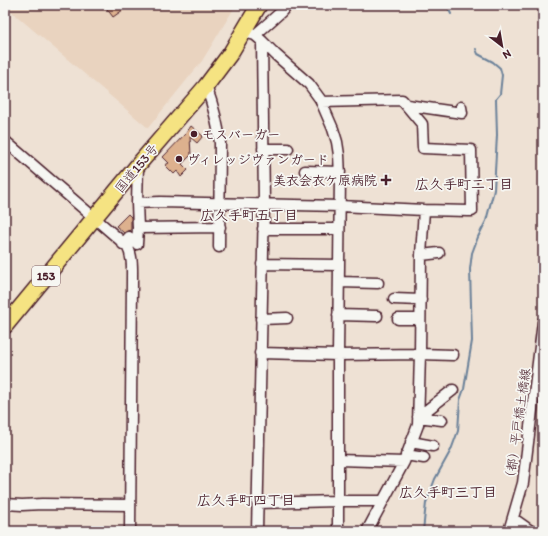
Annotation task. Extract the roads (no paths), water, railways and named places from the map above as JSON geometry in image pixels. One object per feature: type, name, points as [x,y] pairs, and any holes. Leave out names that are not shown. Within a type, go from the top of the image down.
[{"type":"highway","name":"国道153号","points":[[5,326],[94,217],[206,86],[230,54],[253,36],[259,5]]},
{"type":"street","points":[[253,36],[288,5]]},
{"type":"street","points":[[253,36],[309,84],[321,102],[337,142],[340,172],[338,315],[338,531]]},
{"type":"street","points":[[253,36],[263,149],[264,204],[256,531]]},
{"type":"street","points":[[206,86],[214,106],[219,129],[219,247]]},
{"type":"street","points":[[137,203],[264,204],[470,211],[472,150],[423,148],[422,124],[402,100],[321,102]]},
{"type":"street","points":[[407,105],[462,113],[461,107]]},
{"type":"street","points":[[5,141],[127,246],[131,255],[130,531]]},
{"type":"street","points":[[263,149],[288,149]]},
{"type":"street","points":[[124,244],[128,237],[136,244],[138,228],[138,165]]},
{"type":"street","points":[[305,172],[340,172]]},
{"type":"street","points":[[367,531],[405,459],[418,425],[421,254],[424,210]]},
{"type":"street","points":[[138,228],[220,227]]},
{"type":"street","points":[[263,229],[339,229]]},
{"type":"street","points":[[421,254],[439,254]]},
{"type":"street","points":[[262,264],[339,265]]},
{"type":"street","points":[[339,282],[378,283]]},
{"type":"street","points":[[394,299],[421,300]]},
{"type":"street","points":[[338,315],[377,316]]},
{"type":"street","points":[[260,319],[287,318]]},
{"type":"street","points":[[398,319],[420,319]]},
{"type":"street","name":"（都）平戸橋土橋線","points":[[510,531],[523,483],[538,395],[543,323]]},
{"type":"street","points":[[260,353],[453,355]]},
{"type":"street","points":[[418,417],[453,390]]},
{"type":"street","points":[[418,417],[442,420]]},
{"type":"street","points":[[411,442],[433,446]]},
{"type":"street","points":[[338,460],[424,458]]},
{"type":"street","points":[[257,503],[383,501]]},
{"type":"street","points":[[5,504],[130,505]]},
{"type":"street","points":[[514,519],[531,531]]},
{"type":"waterway","points":[[447,5],[451,14]]},
{"type":"waterway","points":[[423,531],[426,503],[435,479],[451,450],[458,431],[460,400],[464,389],[472,341],[470,269],[472,253],[486,221],[494,190],[497,135],[496,99],[500,94],[502,75],[500,68],[493,62],[478,54],[476,49]]},
{"type":"place","name":"モスバーガー","points":[[194,134]]},
{"type":"place","name":"ヴィレッジヴァンガード","points":[[179,159]]},
{"type":"place","name":"美衣会衣ケ原病院","points":[[386,180]]},
{"type":"district","name":"広久手町二丁目","points":[[464,184]]},
{"type":"district","name":"広久手町五丁目","points":[[249,215]]},
{"type":"district","name":"広久手町三丁目","points":[[448,492]]},
{"type":"district","name":"広久手町四丁目","points":[[246,500]]}]
